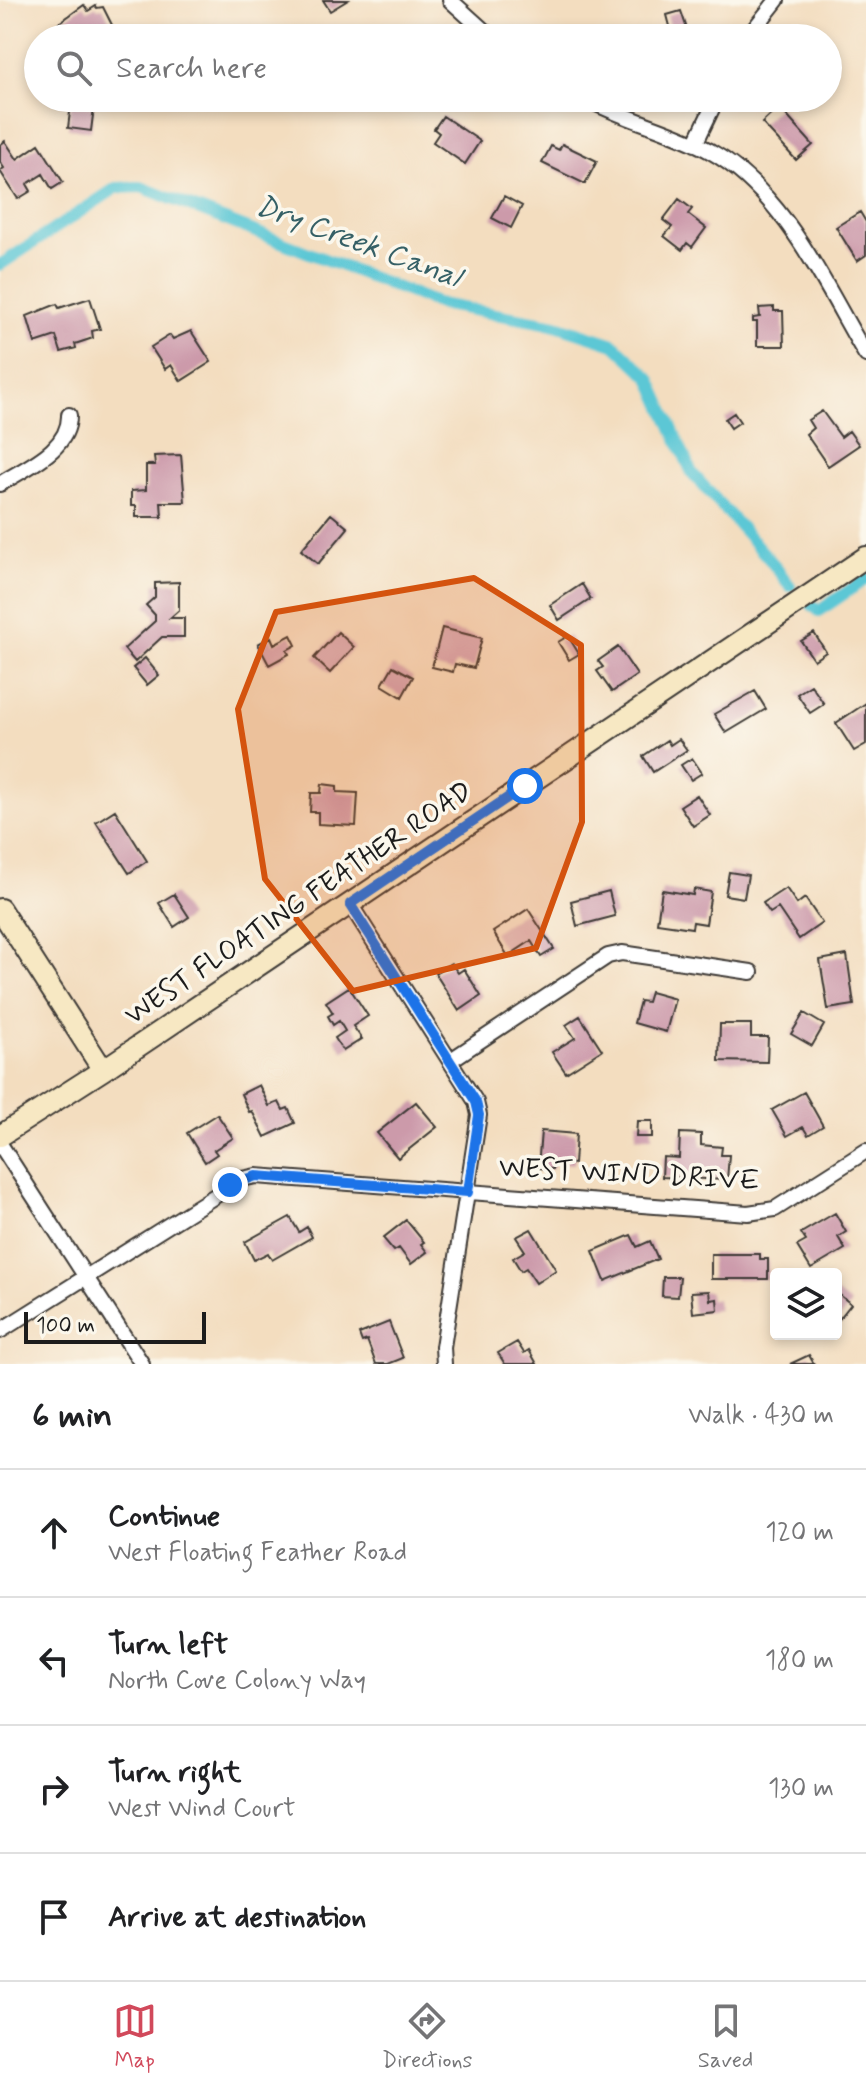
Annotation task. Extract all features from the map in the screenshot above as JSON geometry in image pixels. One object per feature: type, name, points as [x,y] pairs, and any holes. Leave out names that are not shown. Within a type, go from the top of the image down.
[{"type":"main road","name":"WEST FLOATING FEATHER ROAD","points":[[0,1136],[866,557]]},
{"type":"main road","points":[[0,909],[103,1070]]},
{"type":"street","points":[[450,0],[477,24]]},
{"type":"street","points":[[756,24],[777,0]]},
{"type":"street","points":[[615,112],[695,144],[741,172],[772,203],[788,225],[866,355]]},
{"type":"street","points":[[695,144],[710,112]]},
{"type":"street","points":[[0,484],[59,445],[69,427],[69,415]]},
{"type":"street","points":[[350,904],[470,1089],[479,1115],[443,1347],[444,1364]]},
{"type":"street","points":[[451,1060],[608,956],[622,953],[751,972]]},
{"type":"street","points":[[0,1144],[142,1364]]},
{"type":"street","name":"WEST WIND DRIVE","points":[[0,1331],[242,1179],[256,1176],[762,1213],[775,1209],[866,1151]]},
{"type":"highlighted area","points":[[474,578],[581,645],[582,822],[536,948],[353,991],[265,879],[238,709],[276,612]]},
{"type":"building","points":[[323,0],[348,0],[330,11]]},
{"type":"building","points":[[84,5],[88,11],[96,6],[103,7],[112,24],[60,24]]},
{"type":"building","points":[[681,11],[685,24],[669,24],[667,15]]},
{"type":"building","points":[[70,112],[93,112],[91,131],[68,128]]},
{"type":"building","points":[[774,112],[783,112],[813,145],[796,160],[762,123]]},
{"type":"building","points":[[443,116],[480,141],[465,164],[433,142],[439,133],[434,129]]},
{"type":"building","points":[[5,141],[17,159],[39,144],[63,182],[52,189],[43,174],[27,184],[31,191],[18,199],[0,171],[4,168],[0,162],[0,145]]},
{"type":"building","points":[[562,144],[597,161],[585,184],[542,163],[551,146],[559,150]]},
{"type":"building","points":[[504,196],[522,206],[511,228],[492,218]]},
{"type":"building","points":[[679,199],[692,209],[688,214],[706,228],[692,247],[687,243],[682,250],[664,236],[672,227],[663,220]]},
{"type":"building","points":[[860,212],[866,222],[866,255],[857,261],[836,227]]},
{"type":"building","points":[[90,298],[100,329],[92,331],[93,338],[61,352],[56,336],[35,343],[27,316],[57,304],[59,308]]},
{"type":"building","points":[[774,307],[774,311],[783,311],[784,346],[757,346],[757,322],[753,322],[753,318],[760,317],[759,308]]},
{"type":"building","points":[[191,331],[211,362],[181,381],[171,365],[165,369],[151,347],[170,335],[173,339]]},
{"type":"building","points":[[822,411],[841,437],[849,431],[859,445],[828,466],[806,434],[813,428],[808,420]]},
{"type":"building","points":[[734,413],[740,422],[731,428],[725,419]]},
{"type":"building","points":[[181,455],[185,502],[161,502],[162,517],[136,517],[136,506],[131,506],[131,491],[146,490],[146,465],[155,465],[154,456]]},
{"type":"building","points":[[331,514],[348,528],[318,564],[301,550]]},
{"type":"building","points":[[179,582],[179,610],[170,618],[184,618],[184,637],[162,637],[135,662],[124,649],[155,621],[155,615],[146,605],[155,597],[155,583]]},
{"type":"building","points":[[582,584],[591,599],[559,620],[550,605]]},
{"type":"building","points":[[442,628],[482,638],[474,668],[455,664],[453,672],[432,667]]},
{"type":"building","points":[[338,632],[354,647],[330,673],[314,658]]},
{"type":"building","points":[[814,633],[826,652],[814,660],[801,641]]},
{"type":"building","points":[[291,635],[296,645],[287,650],[289,654],[269,665],[258,644],[271,637],[274,644]]},
{"type":"building","points":[[568,636],[579,654],[569,660],[558,642]]},
{"type":"building","points":[[618,647],[637,675],[612,692],[597,671],[603,667],[598,661]]},
{"type":"building","points":[[145,658],[159,675],[147,685],[133,668]]},
{"type":"building","points":[[393,666],[413,677],[402,697],[382,685]]},
{"type":"building","points":[[811,685],[824,704],[810,713],[797,694]]},
{"type":"building","points":[[755,691],[766,709],[726,733],[714,714]]},
{"type":"building","points":[[866,703],[866,744],[854,751],[836,723]]},
{"type":"building","points":[[679,739],[687,750],[653,772],[643,756],[667,740],[670,745]]},
{"type":"building","points":[[692,758],[702,773],[691,780],[681,765]]},
{"type":"building","points":[[322,784],[337,786],[337,792],[358,793],[356,826],[318,824],[318,812],[310,812],[311,793],[321,793]]},
{"type":"building","points":[[697,795],[710,815],[693,826],[680,806]]},
{"type":"building","points":[[115,810],[147,861],[129,873],[96,822]]},
{"type":"building","points":[[729,872],[748,875],[744,898],[725,895]]},
{"type":"building","points":[[786,888],[797,904],[805,898],[822,923],[799,939],[778,908],[770,913],[763,903]]},
{"type":"building","points":[[694,889],[711,892],[706,924],[693,922],[692,928],[657,923],[662,890],[693,895]]},
{"type":"building","points":[[609,891],[615,916],[577,926],[571,901]]},
{"type":"building","points":[[174,894],[189,917],[174,927],[159,903]]},
{"type":"building","points":[[528,909],[554,949],[541,957],[531,941],[508,956],[493,932]]},
{"type":"building","points":[[847,955],[854,1005],[828,1009],[820,960]]},
{"type":"building","points":[[451,963],[458,973],[464,969],[481,996],[459,1011],[435,973]]},
{"type":"building","points":[[349,987],[368,1016],[353,1026],[362,1039],[343,1051],[335,1038],[345,1031],[339,1021],[333,1025],[328,1016],[333,1013],[326,1002]]},
{"type":"building","points":[[650,992],[675,999],[666,1032],[634,1023],[640,1001],[647,1002]]},
{"type":"building","points":[[804,1013],[824,1025],[812,1046],[791,1034]]},
{"type":"building","points":[[580,1016],[602,1050],[566,1073],[552,1052],[575,1038],[566,1025]]},
{"type":"building","points":[[720,1024],[751,1024],[751,1037],[768,1037],[767,1062],[719,1061]]},
{"type":"building","points":[[259,1085],[269,1106],[279,1102],[283,1110],[288,1108],[295,1123],[265,1137],[241,1094]]},
{"type":"building","points":[[804,1092],[823,1126],[808,1135],[803,1127],[787,1136],[772,1110]]},
{"type":"building","points":[[416,1102],[437,1127],[398,1158],[377,1133]]},
{"type":"building","points":[[217,1114],[233,1138],[214,1150],[217,1154],[205,1162],[187,1133]]},
{"type":"building","points":[[637,1121],[652,1121],[652,1137],[636,1137]]},
{"type":"building","points":[[541,1131],[576,1134],[574,1164],[554,1162],[553,1169],[538,1168]]},
{"type":"building","points":[[680,1133],[701,1134],[701,1145],[722,1147],[721,1155],[729,1155],[727,1180],[662,1177],[663,1157],[679,1158]]},
{"type":"building","points":[[835,1213],[846,1232],[838,1237],[845,1249],[810,1268],[797,1246],[806,1241],[801,1233]]},
{"type":"building","points":[[290,1217],[299,1232],[307,1227],[312,1237],[272,1260],[268,1253],[254,1260],[245,1242]]},
{"type":"building","points":[[406,1220],[424,1242],[421,1244],[427,1252],[411,1264],[399,1248],[394,1251],[383,1238]]},
{"type":"building","points":[[531,1229],[556,1270],[536,1283],[526,1268],[521,1271],[513,1258],[525,1251],[516,1237]]},
{"type":"building","points":[[631,1235],[637,1247],[650,1241],[658,1259],[605,1281],[593,1251]]},
{"type":"building","points":[[711,1254],[760,1254],[760,1259],[768,1259],[768,1279],[711,1279]]},
{"type":"building","points":[[663,1277],[680,1277],[678,1297],[662,1296]]},
{"type":"building","points":[[709,1291],[710,1300],[717,1299],[718,1310],[693,1313],[691,1292]]},
{"type":"building","points":[[842,1297],[851,1304],[842,1315]]},
{"type":"building","points":[[389,1322],[403,1358],[388,1364],[376,1364],[367,1340],[362,1342],[359,1334]]},
{"type":"building","points":[[517,1342],[524,1353],[529,1350],[537,1364],[505,1364],[498,1353]]},
{"type":"building","points":[[809,1355],[814,1364],[790,1364]]},
{"type":"waterway","name":"Dry Creek Canal","points":[[0,265],[116,188],[141,187],[439,304],[556,325],[614,344],[650,378],[692,473],[790,586]]},
{"type":"waterway","name":"Dry Creek Canal","points":[[812,605],[819,611],[866,579]]},
{"type":"route","points":[[230,1185],[256,1176],[468,1192],[479,1115],[476,1102],[350,904],[525,786]]}]
